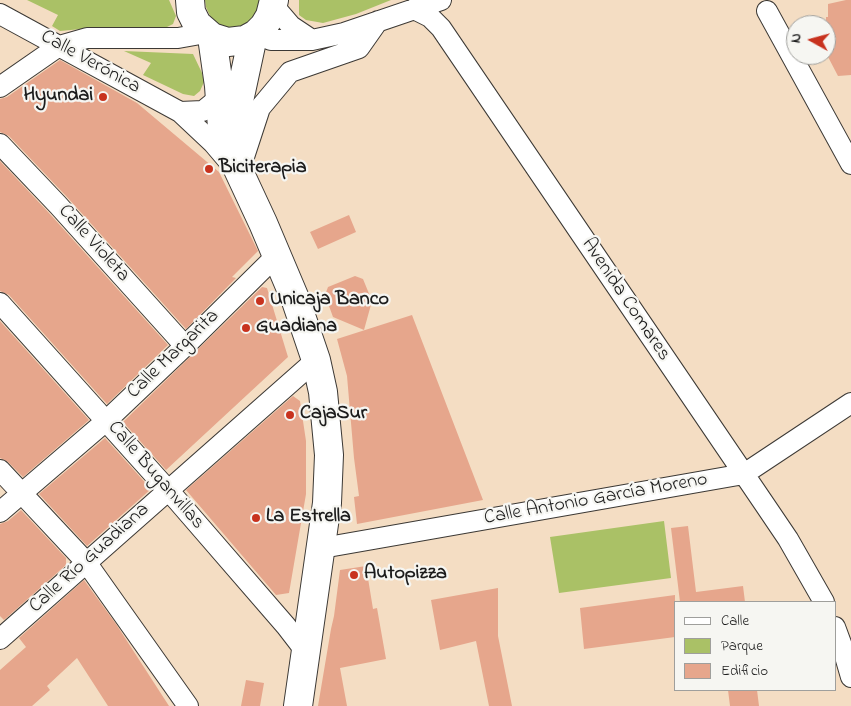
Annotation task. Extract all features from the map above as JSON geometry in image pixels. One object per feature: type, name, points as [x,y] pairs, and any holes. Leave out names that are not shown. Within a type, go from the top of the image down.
[{"type":"street","points":[[190,0],[191,12],[197,24],[209,35],[228,42],[237,42],[255,35],[271,40],[312,40],[344,33],[440,0]]},
{"type":"street","points":[[241,172],[237,124],[244,77],[255,35],[267,21],[273,2]]},
{"type":"street","points":[[273,2],[291,26],[312,40]]},
{"type":"street","points":[[762,4],[851,164]]},
{"type":"street","name":"Avenida Comares","points":[[414,9],[430,17],[441,28],[788,539],[823,601]]},
{"type":"street","name":"Calle Verónica","points":[[0,14],[180,112],[241,172]]},
{"type":"street","points":[[241,172],[260,108],[290,72],[359,48],[378,21]]},
{"type":"street","points":[[0,87],[59,46],[87,38],[178,38],[209,35]]},
{"type":"street","points":[[209,35],[219,86],[222,128],[228,150],[241,172],[296,301],[316,360],[323,392],[329,455],[328,503],[298,706]]},
{"type":"street","points":[[180,112],[203,111],[219,98]]},
{"type":"street","name":"Calle Violeta","points":[[0,144],[58,205],[185,346]]},
{"type":"street","name":"Calle Margarita","points":[[0,512],[106,420],[185,346],[277,255]]},
{"type":"street","name":"Calle Buganvillas","points":[[0,303],[168,490],[286,626],[306,652]]},
{"type":"street","name":"Calle Río Guadiana","points":[[0,639],[316,360]]},
{"type":"street","name":"Calle Antonio García Moreno","points":[[322,548],[744,474],[851,403]]},
{"type":"street","points":[[0,470],[86,562],[188,706]]},
{"type":"street","points":[[836,630],[851,677]]},
{"type":"green space","points":[[27,0],[169,0],[176,16],[173,24],[165,28],[92,28],[60,31],[52,26],[58,15]]},
{"type":"green space","points":[[205,0],[261,0],[258,12],[252,20],[235,28],[225,27],[217,23],[210,16]]},
{"type":"green space","points":[[299,0],[391,0],[356,14],[323,23],[306,20],[299,15]]},
{"type":"green space","points":[[124,51],[193,54],[204,82],[200,91],[194,96],[183,94],[143,75],[151,63]]},
{"type":"green space","points":[[664,521],[671,578],[559,593],[550,537]]},
{"type":"building","points":[[851,0],[851,75],[838,76],[832,65],[836,65],[836,15],[828,15],[828,4]]},
{"type":"building","points":[[60,60],[137,103],[219,172],[258,251],[232,277],[236,278],[186,329],[67,197],[9,136],[0,132],[0,99],[7,97]]},
{"type":"building","points":[[0,161],[168,345],[107,404],[9,295],[0,291]]},
{"type":"building","points":[[349,215],[356,232],[318,249],[310,232]]},
{"type":"building","points":[[355,276],[363,279],[372,301],[364,330],[333,317],[325,295],[328,287]]},
{"type":"building","points":[[262,287],[267,288],[288,357],[166,470],[123,422]]},
{"type":"building","points":[[412,315],[483,500],[357,524],[354,497],[359,496],[347,376],[337,339]]},
{"type":"building","points":[[0,321],[89,420],[23,477],[8,462],[0,458]]},
{"type":"building","name":"La Estrella","points":[[293,396],[300,401],[306,441],[306,494],[289,593],[276,595],[186,490]]},
{"type":"building","points":[[105,438],[151,489],[87,546],[39,494]]},
{"type":"building","points":[[21,510],[66,558],[66,565],[4,620],[0,616],[0,524],[8,521]]},
{"type":"building","points":[[688,526],[696,592],[743,586],[745,601],[680,601],[671,528]]},
{"type":"building","points":[[366,566],[373,609],[377,608],[386,659],[340,668],[347,706],[318,706],[340,570]]},
{"type":"building","points":[[84,580],[116,624],[169,706],[108,706],[77,658],[47,686],[50,690],[32,706],[0,706],[0,670],[26,647],[19,638]]},
{"type":"building","points":[[498,588],[498,636],[512,706],[489,706],[476,641],[440,650],[431,600]]},
{"type":"building","points":[[675,595],[674,637],[584,649],[580,608]]},
{"type":"building","points":[[246,680],[264,683],[260,706],[241,706]]},
{"type":"building","points":[[728,691],[757,691],[759,706],[730,706]]},
{"type":"place","name":"Hyundai","points":[[103,97]]},
{"type":"place","name":"Biciterapia","points":[[209,169]]},
{"type":"place","name":"Unicaja Banco","points":[[260,301]]},
{"type":"place","name":"Guadiana","points":[[246,328]]},
{"type":"place","name":"CajaSur","points":[[290,415]]},
{"type":"place","name":"La Estrella","points":[[256,518]]},
{"type":"place","name":"Autopizza","points":[[354,575]]}]
